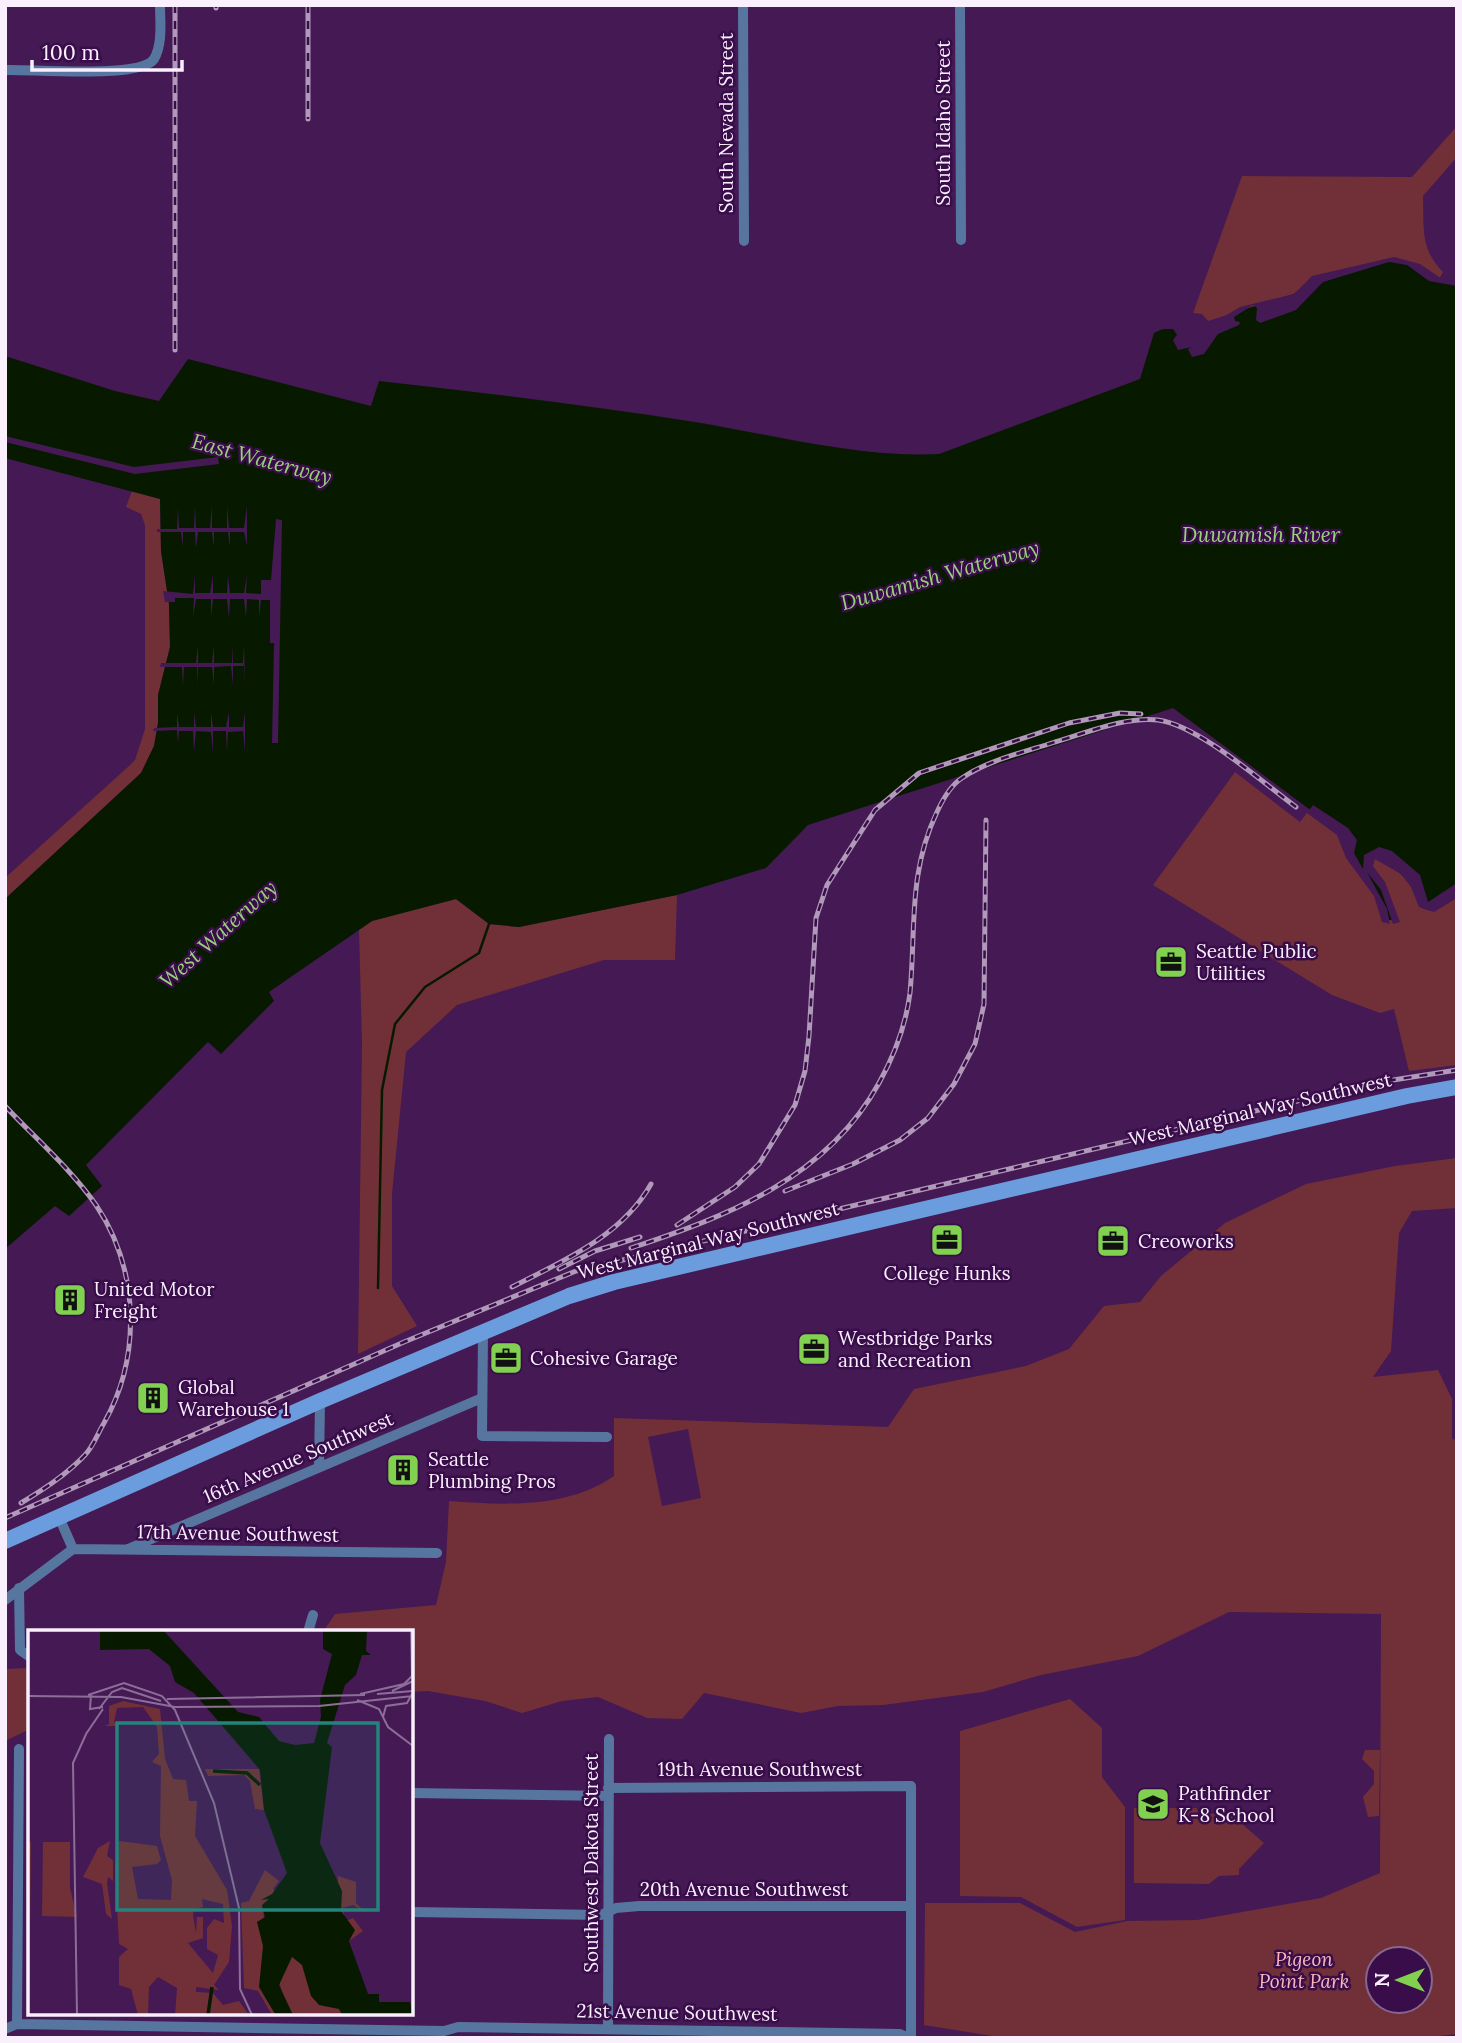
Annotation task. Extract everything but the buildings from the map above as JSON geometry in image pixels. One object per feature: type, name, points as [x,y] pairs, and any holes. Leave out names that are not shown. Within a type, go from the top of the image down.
[{"type":"main road","name":"West Marginal Way Southwest","points":[[5,1541],[320,1401],[569,1296],[624,1279],[1410,1095],[1457,1087]]},
{"type":"street","points":[[5,70],[121,70],[147,65],[154,58],[159,45],[160,5]]},
{"type":"street","name":"South Nevada Street","points":[[743,5],[744,240]]},
{"type":"street","name":"South Idaho Street","points":[[960,5],[961,240]]},
{"type":"street","points":[[483,1332],[482,1436],[607,1437]]},
{"type":"street","name":"16th Avenue Southwest","points":[[128,1549],[482,1398]]},
{"type":"street","points":[[319,1467],[320,1401]]},
{"type":"street","points":[[5,1600],[73,1549],[59,1517]]},
{"type":"street","name":"17th Avenue Southwest","points":[[73,1549],[437,1553]]},
{"type":"street","points":[[19,1588],[26,1656]]},
{"type":"street","points":[[309,1630],[313,1615]]},
{"type":"street","name":"Southwest Dakota Street","points":[[608,2028],[609,1739]]},
{"type":"street","points":[[18,2024],[18,1924],[24,1909],[19,1815],[24,1787],[19,1749]]},
{"type":"street","name":"19th Avenue Southwest","points":[[413,1793],[911,1786],[911,1906]]},
{"type":"street","points":[[5,1815],[19,1815]]},
{"type":"street","name":"20th Avenue Southwest","points":[[413,1912],[601,1915],[639,1906],[911,1906]]},
{"type":"street","points":[[910,2038],[911,1906]]},
{"type":"street","points":[[5,1923],[18,1924]]},
{"type":"street","name":"21st Avenue Southwest","points":[[5,2029],[18,2024],[314,2033],[444,2031],[458,2027],[608,2028],[818,2031],[900,2034],[910,2038]]},
{"type":"street","name":"21st Avenue Southwest","points":[[444,2031],[459,2038]]},
{"type":"green space","points":[[1457,126],[1457,157],[1423,196],[1427,246],[1430,255],[1443,272],[1438,281],[1294,294],[1208,321],[1202,314],[1193,313],[1242,176],[1412,177]]},
{"type":"green space","points":[[132,491],[160,499],[161,551],[169,604],[170,647],[158,695],[158,723],[154,746],[141,773],[5,899],[5,878],[135,760],[145,729],[145,525],[141,514],[126,507]]},
{"type":"green space","points":[[1235,772],[1300,822],[1309,810],[1332,826],[1370,868],[1372,856],[1457,893],[1457,1065],[1409,1071],[1394,1009],[1380,1013],[1332,995],[1153,885]]},
{"type":"green space","points":[[677,895],[675,960],[604,960],[457,1005],[406,1052],[392,1194],[392,1286],[417,1326],[358,1354],[362,1044],[359,930],[372,921],[456,899],[489,924],[519,927]]},
{"type":"green space","name":"Pigeon Point Park","points":[[1457,1158],[1457,1208],[1412,1211],[1399,1233],[1391,1351],[1373,1377],[1438,1370],[1452,1399],[1452,1439],[1457,1440],[1457,2034],[1420,2038],[1005,2038],[924,2025],[925,1903],[1020,1903],[1075,1932],[1127,1921],[1197,1920],[1321,1898],[1380,1873],[1381,1614],[1229,1612],[1138,1656],[1041,1675],[983,1692],[883,1705],[838,1706],[801,1713],[704,1693],[682,1719],[647,1718],[598,1697],[562,1701],[522,1713],[485,1701],[428,1691],[413,1692],[413,1630],[324,1630],[335,1614],[436,1605],[446,1562],[449,1501],[513,1504],[555,1499],[595,1487],[614,1476],[614,1418],[888,1427],[914,1389],[1026,1366],[1069,1349],[1104,1306],[1140,1302],[1161,1276],[1225,1223],[1306,1184],[1395,1166]],"holes":[[[688,1429],[701,1498],[662,1506],[648,1437]]]},
{"type":"green space","points":[[28,1668],[28,1730],[5,1741],[5,1669]]},
{"type":"green space","points":[[1070,1699],[1102,1728],[1102,1777],[1125,1807],[1125,1920],[1077,1927],[1021,1897],[960,1896],[960,1731]]},
{"type":"green space","points":[[1365,1750],[1380,1750],[1379,1816],[1368,1817],[1363,1797],[1374,1784],[1374,1771],[1362,1759]]},
{"type":"green space","points":[[1134,1808],[1197,1808],[1198,1814],[1241,1813],[1241,1823],[1264,1843],[1239,1869],[1239,1875],[1219,1876],[1209,1884],[1134,1883]]},
{"type":"water","points":[[1393,260],[1420,267],[1438,281],[1457,285],[1457,893],[1427,909],[1414,885],[1378,855],[1369,866],[1382,884],[1396,921],[1384,919],[1382,909],[1340,832],[1173,708],[808,825],[766,868],[677,895],[519,927],[489,924],[456,899],[372,921],[269,992],[274,1001],[221,1054],[208,1042],[86,1165],[102,1186],[69,1216],[55,1206],[5,1249],[5,899],[141,773],[154,746],[158,723],[158,695],[170,647],[169,604],[161,551],[160,499],[5,458],[5,356],[115,391],[159,401],[188,359],[371,406],[379,381],[621,411],[879,453],[939,454],[1140,379],[1154,333],[1163,329],[1173,329],[1177,335],[1173,340],[1178,350],[1206,344],[1212,328],[1242,310],[1294,294],[1311,279]]},
{"type":"pier","points":[[1394,257],[1420,264],[1445,281],[1457,281],[1457,286],[1429,281],[1407,265],[1389,262],[1323,282],[1296,310],[1260,323],[1256,320],[1257,308],[1253,305],[1234,317],[1235,321],[1240,322],[1239,325],[1218,334],[1204,354],[1192,357],[1188,349],[1208,339],[1210,325],[1240,307],[1294,294],[1312,276]]},
{"type":"pier","points":[[5,436],[134,467],[218,457],[219,464],[135,474],[5,442]]},
{"type":"pier","points":[[195,506],[196,528],[210,528],[212,506],[212,528],[227,528],[227,506],[229,528],[244,528],[247,506],[247,546],[244,532],[230,532],[230,547],[228,532],[214,532],[214,547],[212,532],[198,532],[196,548],[195,532],[183,532],[183,547],[181,532],[157,532],[157,529],[177,529],[178,508],[179,528],[194,528]]},
{"type":"pier","points":[[276,519],[282,520],[278,743],[272,743],[274,643],[270,643],[270,600],[261,600],[259,617],[259,600],[247,599],[246,617],[244,599],[230,599],[229,618],[227,599],[213,599],[211,617],[211,599],[196,599],[193,617],[194,598],[175,598],[175,602],[165,602],[163,591],[193,594],[195,575],[195,593],[210,593],[213,575],[213,593],[227,593],[228,576],[230,593],[244,593],[247,575],[246,593],[261,594],[261,580],[271,580]]},
{"type":"pier","points":[[244,644],[245,685],[244,666],[233,666],[233,685],[231,666],[214,667],[214,685],[212,667],[198,667],[198,685],[197,667],[184,667],[183,686],[182,667],[160,667],[161,663],[196,663],[198,645],[198,663],[212,663],[214,645],[214,663],[232,663],[233,645],[233,663],[243,663]]},
{"type":"pier","points":[[229,712],[229,727],[243,727],[245,712],[245,752],[243,731],[228,732],[227,752],[226,731],[213,731],[213,753],[211,732],[196,731],[194,752],[193,731],[179,731],[178,743],[177,730],[153,731],[154,728],[177,727],[177,713],[179,727],[194,727],[194,713],[196,727],[211,727],[211,713],[213,727],[226,727]]},
{"type":"pier","points":[[1313,805],[1348,828],[1357,840],[1354,853],[1363,869],[1364,855],[1379,847],[1392,851],[1420,875],[1428,902],[1457,883],[1457,898],[1434,912],[1419,907],[1411,887],[1401,874],[1375,859],[1373,866],[1385,882],[1400,922],[1393,924],[1381,890],[1367,872],[1387,909],[1390,924],[1382,922],[1374,896],[1346,858],[1337,835],[1307,813]]},
{"type":"waterway","points":[[378,1288],[382,1090],[395,1024],[425,987],[479,953],[489,924]]},
{"type":"railway","points":[[175,5],[175,350]]},
{"type":"railway","points":[[308,5],[308,119]]},
{"type":"railway","points":[[677,1225],[735,1187],[759,1164],[795,1105],[805,1071],[809,1036],[816,918],[827,885],[875,810],[919,773],[1069,723],[1120,713],[1141,714]]},
{"type":"railway","points":[[631,1248],[703,1222],[772,1189],[803,1169],[832,1144],[857,1116],[879,1083],[902,1028],[910,993],[915,901],[921,857],[944,798],[962,778],[995,761],[1093,730],[1133,720],[1158,720],[1174,724],[1210,743],[1296,807]]},
{"type":"railway","points":[[785,1191],[853,1164],[900,1140],[928,1118],[954,1084],[975,1044],[984,1004],[986,820]]},
{"type":"railway","points":[[5,1518],[404,1342],[576,1271],[1374,1083],[1457,1070]]},
{"type":"railway","points":[[5,1106],[64,1166],[96,1205],[121,1257],[130,1313],[130,1341],[125,1370],[116,1397],[93,1444],[70,1469],[21,1503]]},
{"type":"railway","points":[[512,1287],[571,1257],[608,1233],[639,1202],[651,1184]]},
{"type":"railway","points":[[559,1269],[595,1251],[640,1237]]},
{"type":"place","name":"Seattle Public Utilities","points":[[1171,962]]},
{"type":"place","name":"College Hunks","points":[[947,1240]]},
{"type":"place","name":"Creoworks","points":[[1113,1241]]},
{"type":"place","name":"United Motor Freight","points":[[70,1300]]},
{"type":"place","name":"Westbridge Parks and Recreation","points":[[814,1349]]},
{"type":"place","name":"Cohesive Garage","points":[[506,1358]]},
{"type":"place","name":"Global Warehouse 1","points":[[153,1398]]},
{"type":"place","name":"Seattle Plumbing Pros","points":[[403,1470]]},
{"type":"place","name":"Pathfinder K-8 School","points":[[1153,1804]]},
{"type":"water label","name":"East Waterway","points":[[262,459]]},
{"type":"water label","name":"Duwamish River","points":[[1261,534]]},
{"type":"water label","name":"Duwamish Waterway","points":[[940,575]]},
{"type":"water label","name":"West Waterway","points":[[218,934]]}]
